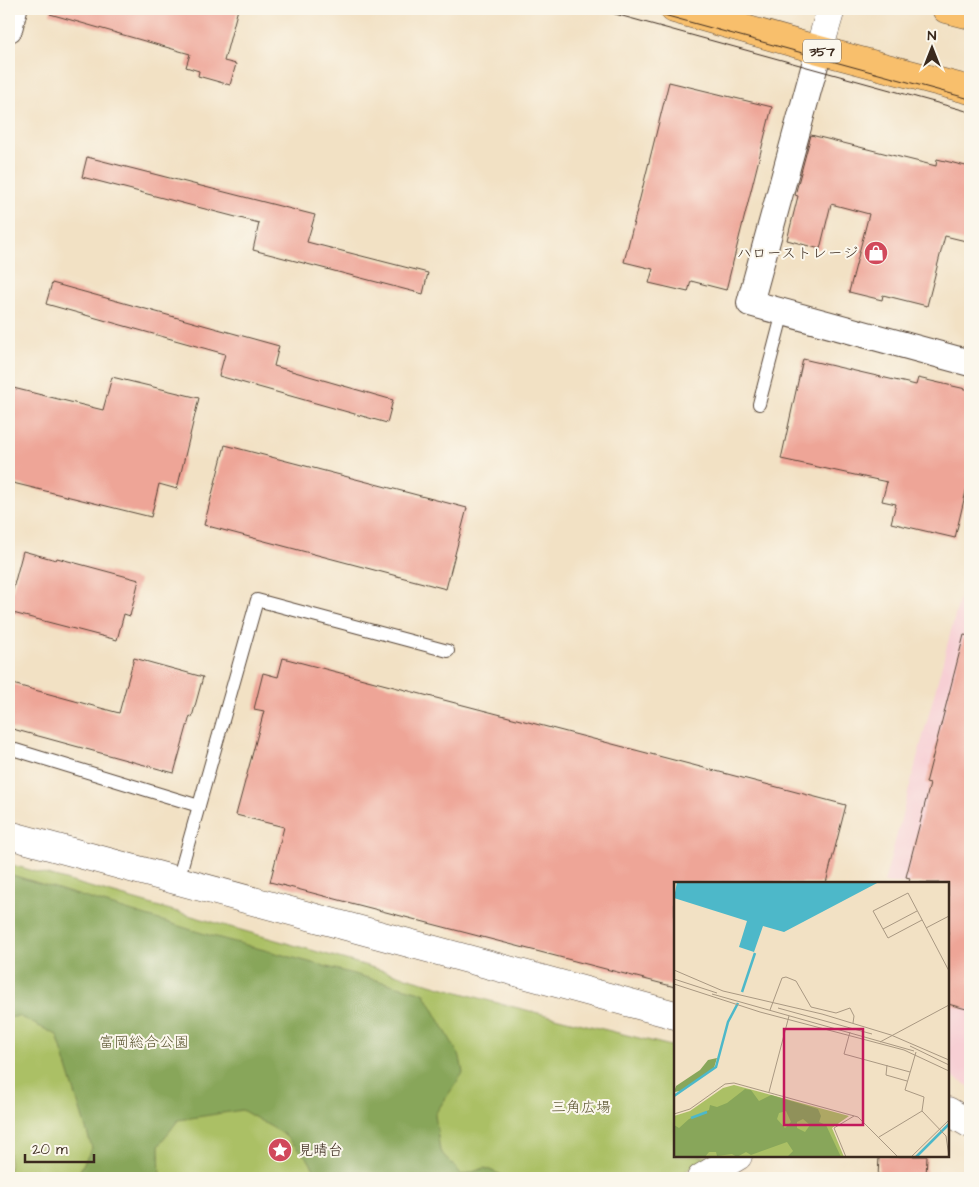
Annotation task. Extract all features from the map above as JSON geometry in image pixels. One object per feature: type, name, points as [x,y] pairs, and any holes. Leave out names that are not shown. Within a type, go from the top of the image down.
[{"type":"highway","name":"357","points":[[674,9],[970,90]]},
{"type":"street","points":[[9,29],[14,9]]},
{"type":"street","points":[[831,9],[750,303],[970,363]]},
{"type":"street","points":[[9,836],[674,1015]]},
{"type":"street","points":[[949,1112],[970,1124]]},
{"type":"street","points":[[700,1178],[736,1157]]},
{"type":"lane","points":[[758,404],[783,312]]},
{"type":"lane","points":[[178,880],[257,600],[448,651]]},
{"type":"lane","points":[[9,748],[199,806]]},
{"type":"shaded area","points":[[970,559],[970,1087],[949,1075],[949,882],[884,882]]},
{"type":"green space","name":"富岡総合公園","points":[[9,864],[490,1001],[674,1047],[674,1157],[709,1157],[674,1178],[9,1178]]},
{"type":"green space","points":[[9,874],[205,934],[424,993],[460,1057],[463,1073],[435,1114],[440,1151],[462,1175],[485,1168],[509,1178],[319,1178],[308,1159],[282,1133],[242,1110],[178,1120],[159,1146],[160,1178],[76,1178],[92,1148],[57,1035],[18,1016],[9,1018]]},
{"type":"building","points":[[51,9],[238,9],[224,61],[236,64],[230,85],[198,76],[199,71],[186,67],[190,54],[50,14]]},
{"type":"building","points":[[669,82],[772,107],[726,290],[691,281],[688,292],[649,283],[653,269],[624,262]]},
{"type":"building","points":[[811,135],[936,166],[937,159],[970,167],[970,242],[945,236],[927,306],[883,295],[882,300],[849,292],[869,214],[831,204],[820,249],[787,240],[798,196],[795,195]]},
{"type":"building","points":[[87,157],[315,215],[307,242],[428,273],[423,294],[253,250],[259,223],[82,177]]},
{"type":"building","points":[[52,283],[279,346],[274,366],[393,400],[387,423],[219,376],[225,354],[46,304]]},
{"type":"building","points":[[803,359],[916,385],[918,378],[970,390],[970,474],[955,538],[891,523],[896,504],[882,501],[887,482],[781,459]]},
{"type":"building","points":[[112,377],[199,398],[177,489],[159,484],[151,517],[9,482],[9,387],[103,410]]},
{"type":"building","points":[[225,445],[467,508],[446,589],[204,525]]},
{"type":"building","points":[[23,551],[139,580],[130,616],[124,614],[117,640],[9,612],[9,604]]},
{"type":"building","points":[[964,635],[970,636],[970,1010],[949,1004],[949,882],[909,882],[910,878],[906,877],[930,784],[926,783]]},
{"type":"building","points":[[134,658],[203,677],[174,773],[9,728],[9,683],[119,713]]},
{"type":"building","points":[[283,658],[846,805],[826,882],[674,882],[674,987],[270,882],[284,827],[236,815],[264,711],[254,709],[263,673],[278,677]]},
{"type":"building","points":[[879,1157],[927,1157],[926,1178],[878,1178]]},
{"type":"tram line","points":[[597,9],[970,112]]},
{"type":"tram line","points":[[642,9],[970,99]]},
{"type":"place","name":"ハローストレージ","points":[[876,253]]},
{"type":"place","name":"見晴台","points":[[280,1150]]},
{"type":"park label","name":"三角広場","points":[[581,1107]]}]
